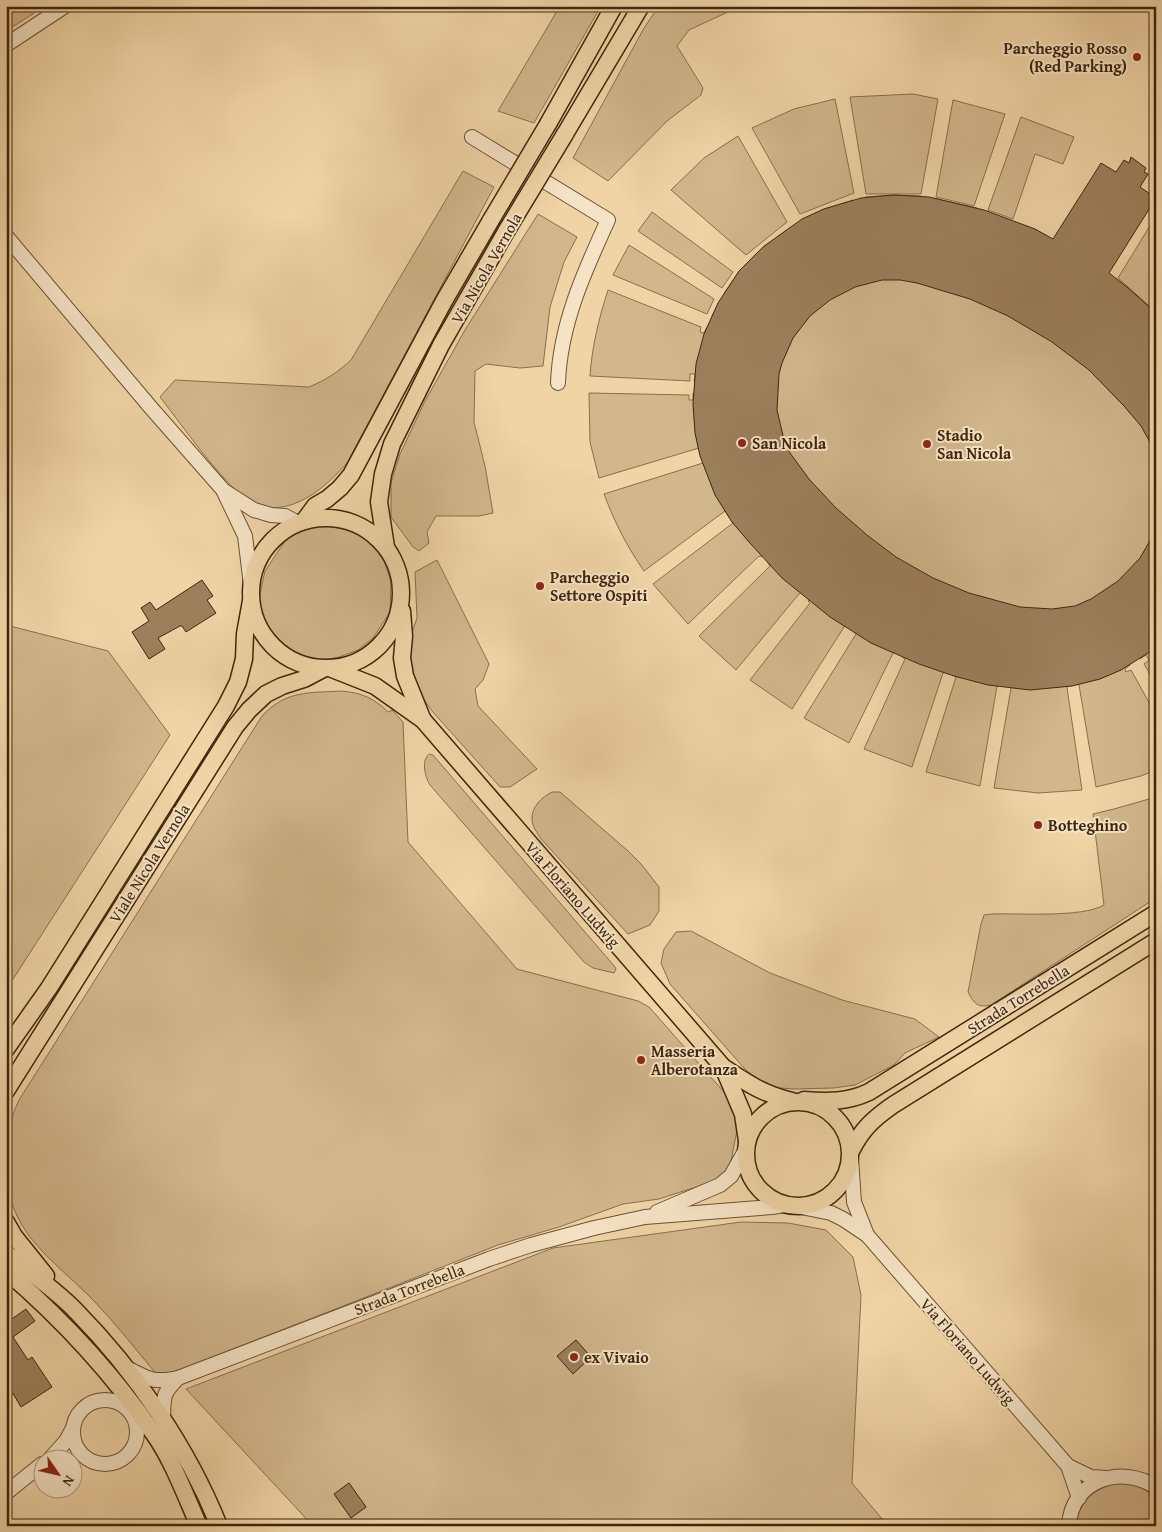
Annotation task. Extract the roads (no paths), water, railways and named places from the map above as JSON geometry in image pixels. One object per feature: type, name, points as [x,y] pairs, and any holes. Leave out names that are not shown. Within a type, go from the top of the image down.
[{"type":"main road","name":"Via Nicola Vernola","points":[[301,522],[315,506],[327,500],[351,476],[444,301],[548,124],[614,6]]},
{"type":"main road","name":"Via Nicola Vernola","points":[[386,547],[379,502],[383,474],[392,444],[441,346],[507,230],[641,6]]},
{"type":"main road","points":[[322,518],[340,519],[358,524],[374,534],[386,547],[398,569],[402,586],[401,605],[404,636],[402,658],[405,676],[423,720],[375,686],[327,669],[302,665],[282,656],[266,641],[256,622],[251,593],[256,566],[266,548],[280,533],[301,522],[322,518]]},
{"type":"main road","name":"Viale Nicola Vernola","points":[[6,1049],[48,988],[226,706],[238,682],[244,659],[245,634],[251,593]]},
{"type":"main road","points":[[327,669],[356,662],[378,649],[389,636],[401,605]]},
{"type":"main road","name":"Viale Nicola Vernola","points":[[6,1091],[248,710],[266,694],[327,669]]},
{"type":"main road","name":"Via Floriano Ludwig","points":[[423,720],[723,1067]]},
{"type":"main road","name":"Strada Torrebella","points":[[798,1100],[828,1102],[844,1100],[858,1097],[881,1085],[1156,913]]},
{"type":"main road","name":"Strada Torrebella","points":[[851,1154],[860,1134],[874,1118],[1156,941]]},
{"type":"main road","points":[[723,1067],[755,1089],[775,1097],[816,1104],[830,1112],[840,1122],[847,1136],[851,1154],[842,1183],[830,1196],[816,1203],[801,1207],[784,1205],[771,1198],[758,1187],[750,1174],[742,1114],[723,1067]]},
{"type":"main road","points":[[746,1146],[753,1127],[763,1115],[777,1106],[798,1100]]},
{"type":"main road","points":[[6,1222],[28,1254],[126,1367],[163,1420],[199,1483],[219,1526]]},
{"type":"main road","points":[[6,1252],[75,1310]]},
{"type":"main road","points":[[6,1271],[59,1319],[82,1344],[155,1435],[182,1486],[199,1526]]},
{"type":"main road","points":[[120,1390],[130,1413],[155,1435]]},
{"type":"street","points":[[6,45],[65,6]]},
{"type":"street","points":[[472,137],[608,220],[584,272],[565,329],[558,383]]},
{"type":"street","points":[[6,236],[152,410],[224,491],[254,510],[271,515],[284,516],[301,522]]},
{"type":"street","points":[[224,491],[245,536],[251,593]]},
{"type":"street","points":[[645,1217],[720,1185],[731,1176],[746,1146]]},
{"type":"street","points":[[851,1154],[854,1202],[867,1235]]},
{"type":"street","points":[[645,1217],[784,1205]]},
{"type":"street","points":[[801,1207],[843,1218],[867,1235]]},
{"type":"street","name":"Strada Torrebella","points":[[126,1367],[147,1378],[158,1381],[178,1378],[489,1259],[531,1245],[594,1228],[645,1217]]},
{"type":"street","name":"Via Floriano Ludwig","points":[[867,1235],[1068,1466],[1079,1498]]},
{"type":"street","points":[[163,1420],[166,1389],[178,1378]]},
{"type":"street","points":[[58,1450],[66,1441],[82,1410],[90,1404],[110,1400],[119,1404],[130,1413],[136,1425],[136,1435],[134,1445],[128,1454],[111,1464],[100,1464],[82,1455]]},
{"type":"street","points":[[73,1428],[73,1438],[79,1450]]},
{"type":"street","name":"Via Floriano Ludwig","points":[[1068,1466],[1091,1477],[1134,1477],[1147,1481],[1156,1487]]},
{"type":"street","points":[[6,1494],[32,1472]]},
{"type":"street","points":[[1070,1526],[1073,1509],[1079,1498],[1092,1486],[1106,1478]]},
{"type":"place","name":"Parcheggio Rosso (Red Parking)","points":[[1137,57]]},
{"type":"place","name":"San Nicola","points":[[742,443]]},
{"type":"place","name":"Stadio San Nicola","points":[[927,444]]},
{"type":"place","name":"Parcheggio Settore Ospiti","points":[[540,586]]},
{"type":"place","name":"Botteghino","points":[[1038,825]]},
{"type":"place","name":"Masseria Alberotanza","points":[[641,1060]]},
{"type":"place","name":"ex Vivaio","points":[[574,1357]]}]
